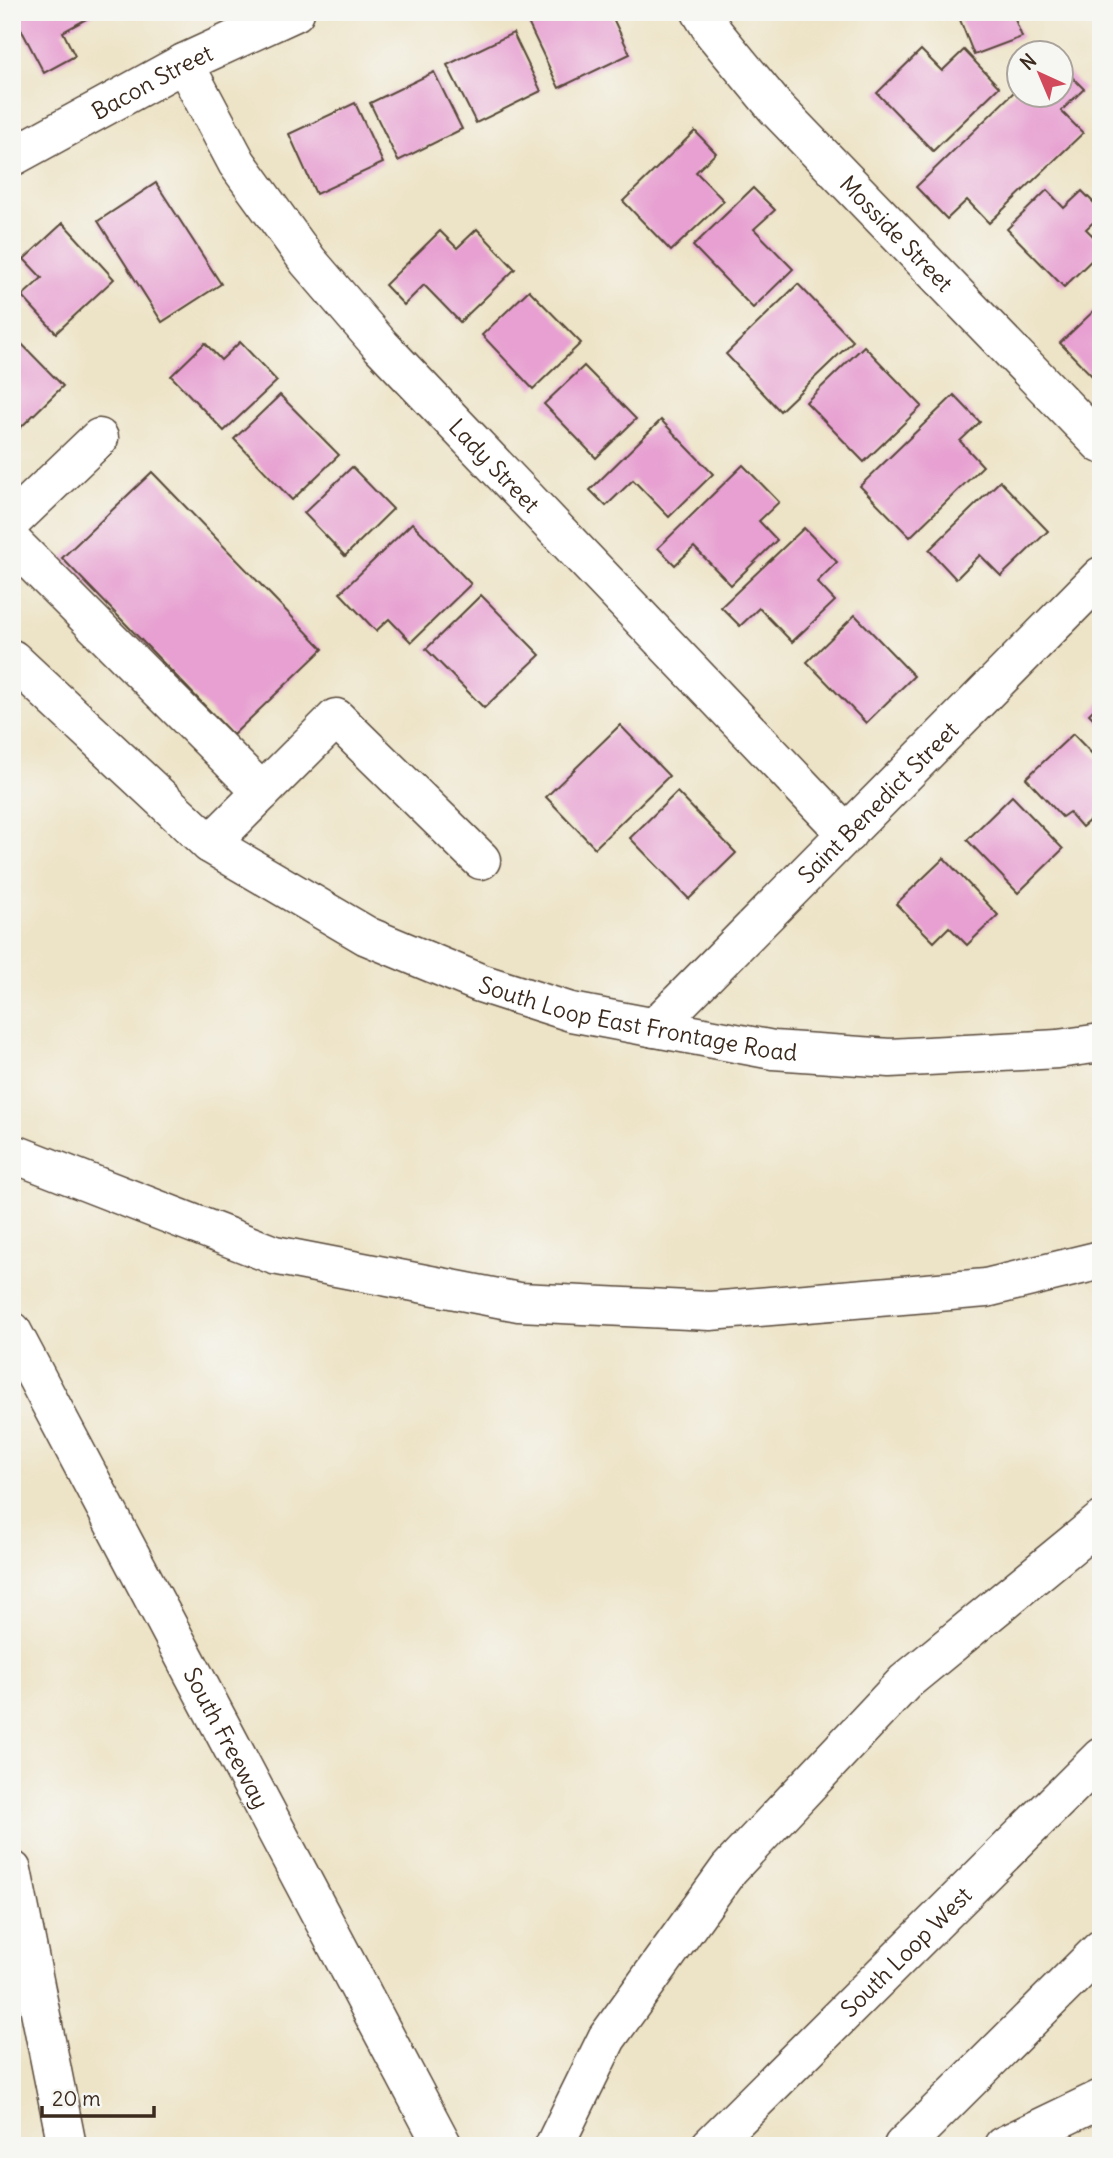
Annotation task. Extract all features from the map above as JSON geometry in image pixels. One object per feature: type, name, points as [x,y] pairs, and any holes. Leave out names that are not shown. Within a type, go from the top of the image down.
[{"type":"main road","name":"Bacon Street","points":[[12,156],[184,63],[295,12]]},
{"type":"main road","name":"Mosside Street","points":[[701,12],[714,33],[775,107],[1101,444]]},
{"type":"main road","name":"Lady Street","points":[[184,63],[237,163],[309,261],[372,336],[847,834]]},
{"type":"main road","points":[[12,521],[99,438]]},
{"type":"main road","points":[[12,542],[262,792]]},
{"type":"main road","name":"Saint Benedict Street","points":[[654,1028],[1101,576]]},
{"type":"main road","name":"South Loop East Frontage Road","points":[[12,659],[210,844],[367,936],[480,983],[571,1012],[773,1050],[890,1058],[1058,1049],[1101,1043]]},
{"type":"main road","points":[[210,844],[336,718],[481,860]]},
{"type":"main road","points":[[12,1153],[274,1255],[519,1302],[710,1311],[986,1288],[1101,1260]]},
{"type":"main road","name":"South Freeway","points":[[12,1331],[443,2146]]},
{"type":"main road","points":[[554,2146],[607,2038],[729,1869],[905,1682],[1101,1521]]},
{"type":"main road","name":"South Loop West","points":[[710,2146],[1101,1757]]},
{"type":"main road","points":[[12,1870],[67,2146]]},
{"type":"main road","points":[[903,2146],[1101,1949]]},
{"type":"main road","points":[[1003,2146],[1101,2099]]},
{"type":"building","points":[[12,12],[99,12],[63,32],[75,56],[44,73]]},
{"type":"building","points":[[523,12],[610,12],[630,54],[559,88]]},
{"type":"building","points":[[957,12],[1012,12],[1022,37],[1004,38],[1004,44],[974,55]]},
{"type":"building","points":[[513,33],[541,91],[476,123],[447,65]]},
{"type":"building","points":[[921,50],[942,71],[964,50],[999,87],[933,151],[877,93]]},
{"type":"building","points":[[434,72],[462,129],[398,161],[370,103]]},
{"type":"building","points":[[1074,79],[1084,89],[1074,99]]},
{"type":"building","points":[[1004,102],[1004,108],[1064,108],[1061,111],[1083,133],[989,223],[967,200],[947,219],[916,187]]},
{"type":"building","points":[[355,103],[383,163],[316,194],[289,134]]},
{"type":"building","points":[[695,131],[716,153],[696,172],[724,201],[671,251],[623,201]]},
{"type":"building","points":[[156,183],[221,284],[162,322],[98,221]]},
{"type":"building","points":[[753,188],[775,210],[754,229],[793,269],[753,308],[693,246]]},
{"type":"building","points":[[1047,190],[1064,208],[1082,191],[1101,210],[1101,215],[1086,229],[1101,244],[1101,251],[1064,287],[1007,229]]},
{"type":"building","points":[[63,223],[114,279],[56,333],[22,296],[42,278],[24,259]]},
{"type":"building","points":[[477,229],[515,269],[460,322],[424,285],[404,305],[385,285],[440,231],[457,248]]},
{"type":"building","points":[[798,284],[853,341],[780,411],[726,354]]},
{"type":"building","points":[[529,290],[581,343],[533,389],[482,335]]},
{"type":"building","points":[[1101,304],[1101,378],[1097,381],[1060,343]]},
{"type":"building","points":[[12,334],[63,386],[12,436]]},
{"type":"building","points":[[240,342],[277,381],[224,431],[171,376],[205,343],[221,360]]},
{"type":"building","points":[[864,346],[922,406],[864,462],[806,402]]},
{"type":"building","points":[[584,366],[636,419],[596,458],[544,404]]},
{"type":"building","points":[[280,395],[339,455],[292,500],[234,439]]},
{"type":"building","points":[[954,395],[980,422],[960,441],[983,466],[910,537],[860,486]]},
{"type":"building","points":[[661,420],[713,474],[669,517],[633,480],[606,506],[590,490]]},
{"type":"building","points":[[743,465],[779,502],[759,521],[777,540],[731,585],[694,547],[675,565],[658,548]]},
{"type":"building","points":[[352,467],[393,509],[345,556],[304,513]]},
{"type":"building","points":[[152,472],[323,649],[233,735],[62,558]]},
{"type":"building","points":[[1000,481],[1048,531],[1001,576],[980,555],[956,579],[929,550]]},
{"type":"building","points":[[412,523],[471,584],[411,642],[389,619],[376,631],[340,593]]},
{"type":"building","points":[[804,528],[837,562],[817,582],[835,601],[792,642],[759,608],[740,626],[721,607]]},
{"type":"building","points":[[481,595],[540,655],[484,708],[426,649]]},
{"type":"building","points":[[855,615],[914,676],[866,723],[807,662]]},
{"type":"building","points":[[1101,702],[1101,726],[1089,714]]},
{"type":"building","points":[[620,725],[669,776],[595,848],[546,797]]},
{"type":"building","points":[[1073,734],[1101,763],[1101,810],[1082,827],[1069,812],[1062,817],[1026,778]]},
{"type":"building","points":[[677,792],[736,853],[689,899],[630,838]]},
{"type":"building","points":[[1012,796],[1063,849],[1018,893],[967,840]]},
{"type":"building","points":[[944,858],[998,915],[967,945],[949,927],[934,942],[896,904]]}]
